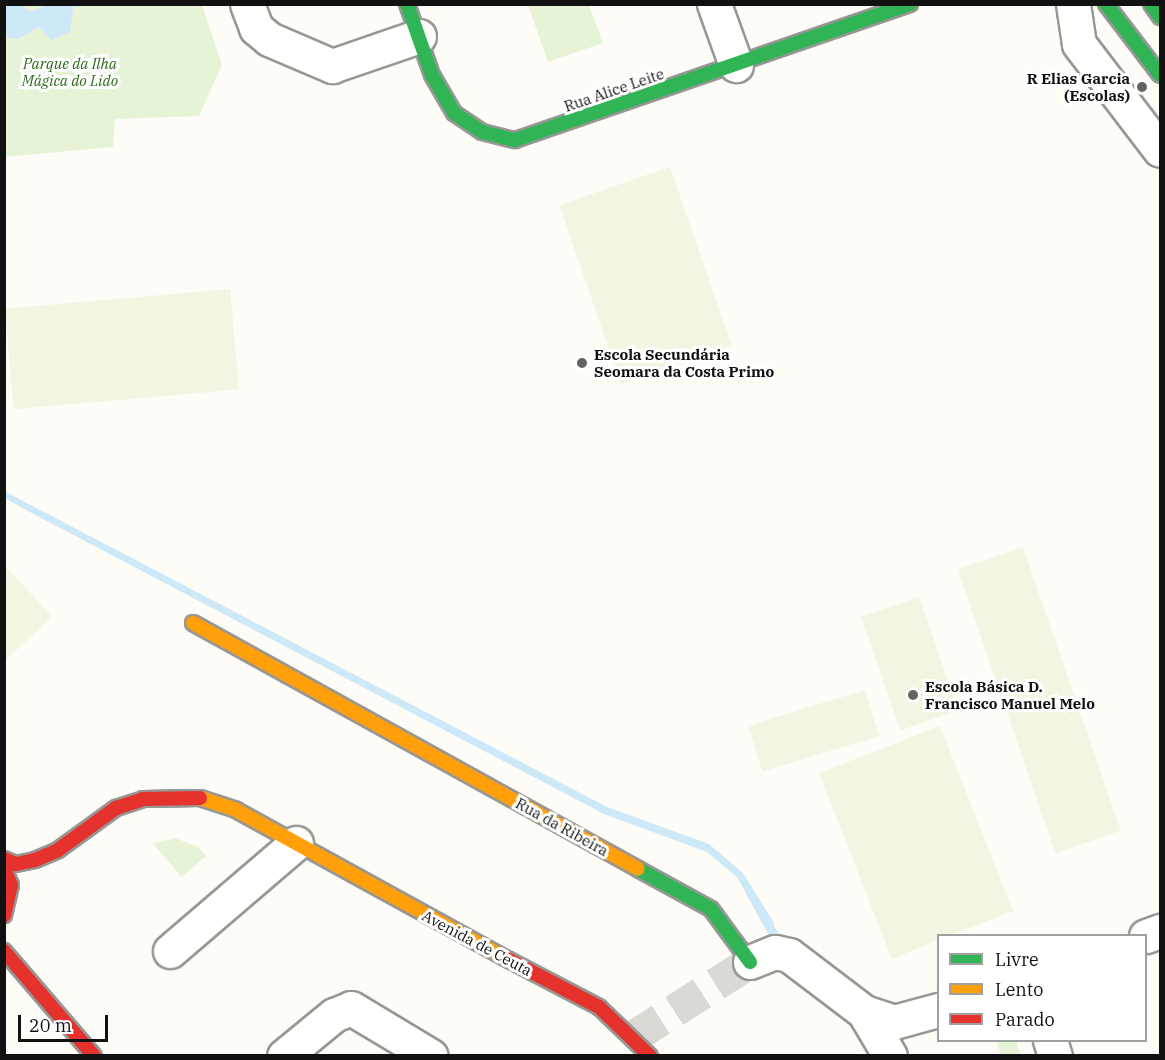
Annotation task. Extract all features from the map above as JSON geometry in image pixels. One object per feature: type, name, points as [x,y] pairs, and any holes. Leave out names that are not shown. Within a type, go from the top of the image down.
[{"type":"street","points":[[247,4],[256,28],[269,39],[332,66],[419,36]]},
{"type":"street","name":"Rua Alice Leite","points":[[407,4],[441,96],[454,112],[482,132],[515,140],[904,5]]},
{"type":"street","points":[[714,4],[736,65]]},
{"type":"street","points":[[1073,4],[1079,44],[1161,150]]},
{"type":"street","points":[[1106,4],[1161,75]]},
{"type":"street","points":[[1150,4],[1161,17]]},
{"type":"street","name":"Rua da Ribeira","points":[[193,623],[711,909],[750,962],[775,952],[789,955],[864,1012],[890,1056]]},
{"type":"street","name":"Avenida de Ceuta","points":[[4,859],[16,864],[35,860],[58,850],[116,808],[143,799],[172,796],[203,798],[236,810],[452,931],[599,1007],[650,1056]]},
{"type":"street","points":[[170,951],[296,843]]},
{"type":"street","points":[[4,868],[11,885],[4,915]]},
{"type":"street","points":[[4,951],[94,1056]]},
{"type":"street","points":[[284,1056],[334,1014],[351,1008],[431,1055]]},
{"type":"street","points":[[864,1012],[894,1022],[937,1011]]},
{"type":"green space","name":"Parque da Ilha Mágica do Lido","points":[[5,5],[202,5],[222,65],[199,116],[115,119],[113,147],[5,157]]},
{"type":"green space","points":[[528,5],[589,5],[603,43],[548,62]]},
{"type":"green space","points":[[670,167],[732,346],[621,384],[559,205]]},
{"type":"green space","points":[[230,289],[239,390],[14,409],[5,309]]},
{"type":"green space","points":[[1023,547],[1121,831],[1055,853],[958,569]]},
{"type":"green space","points":[[5,566],[52,616],[5,661]]},
{"type":"green space","points":[[919,597],[958,710],[900,730],[861,617]]},
{"type":"green space","points":[[865,690],[879,736],[762,772],[748,726]]},
{"type":"green space","points":[[940,726],[1013,911],[954,934],[937,934],[937,940],[892,959],[819,773]]},
{"type":"green space","points":[[175,838],[198,847],[206,856],[182,877],[153,844]]},
{"type":"green space","points":[[997,1042],[1016,1042],[1021,1055],[1001,1055]]},
{"type":"water","points":[[4,5],[22,5],[30,12],[47,5],[88,5],[73,7],[70,32],[52,40],[38,27],[18,39],[7,38]]},
{"type":"water","points":[[4,491],[607,807],[709,844],[743,873],[774,923],[767,932],[737,877],[707,852],[604,814],[26,510],[5,498]]},
{"type":"waterway","points":[[765,919],[774,935]]},
{"type":"tunnel","points":[[633,1037],[750,962]]},
{"type":"traffic: fast","points":[[407,4],[432,75],[454,113],[482,132],[515,140],[910,4]]},
{"type":"traffic: fast","points":[[1106,4],[1160,75]]},
{"type":"traffic: fast","points":[[1151,4],[1160,17]]},
{"type":"traffic: fast","points":[[638,869],[711,909],[750,962]]},
{"type":"traffic: slow","points":[[193,623],[638,869]]},
{"type":"traffic: slow","points":[[200,798],[236,810],[509,960]]},
{"type":"traffic: jam","points":[[4,859],[16,864],[35,860],[58,850],[116,808],[143,799],[200,798]]},
{"type":"traffic: jam","points":[[4,868],[11,885],[4,915]]},
{"type":"traffic: jam","points":[[4,951],[94,1056]]},
{"type":"traffic: jam","points":[[509,960],[599,1007],[650,1056]]},
{"type":"place","name":"R Elias Garcia (Escolas)","points":[[1142,87]]},
{"type":"place","name":"Escola Secundária Seomara da Costa Primo","points":[[582,363]]},
{"type":"place","name":"Escola Básica D. Francisco Manuel Melo","points":[[913,695]]}]
